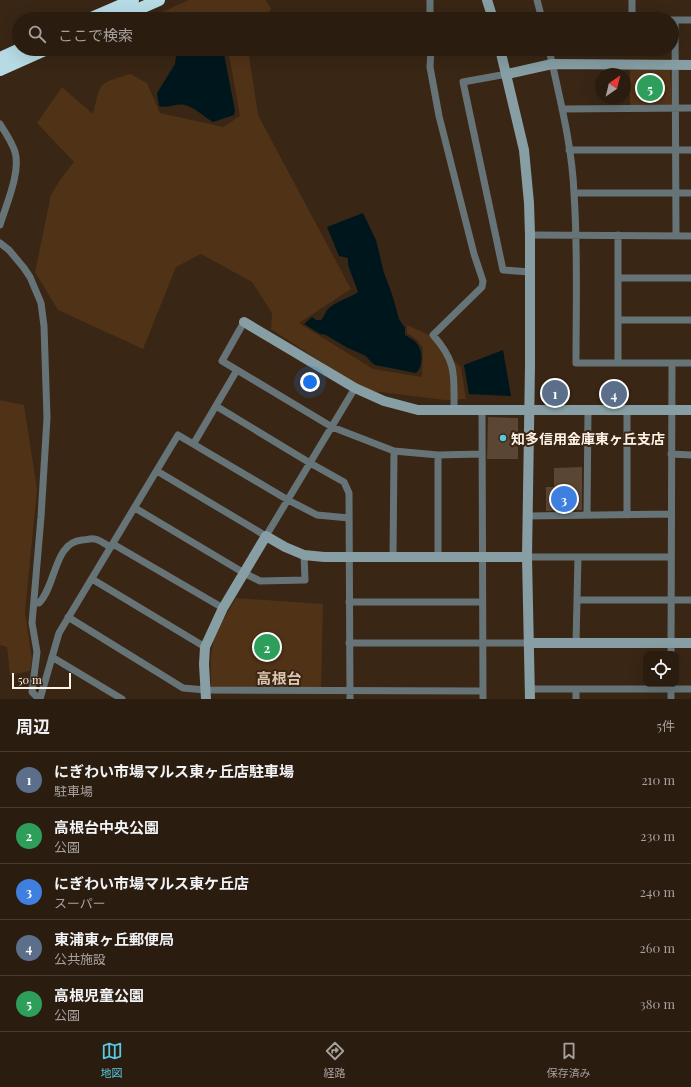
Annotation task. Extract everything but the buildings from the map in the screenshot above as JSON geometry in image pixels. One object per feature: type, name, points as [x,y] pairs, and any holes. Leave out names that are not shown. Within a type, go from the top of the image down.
[{"type":"highway","points":[[105,12],[132,0]]},
{"type":"highway","points":[[132,12],[159,0]]},
{"type":"highway","points":[[0,58],[12,53]]},
{"type":"highway","points":[[0,70],[31,56]]},
{"type":"street","points":[[430,0],[430,12]]},
{"type":"street","points":[[487,0],[491,12]]},
{"type":"street","points":[[537,0],[540,12]]},
{"type":"street","points":[[632,0],[632,12]]},
{"type":"street","points":[[679,20],[691,20]]},
{"type":"street","points":[[431,56],[430,67],[439,116],[474,254],[483,281],[482,287],[433,335],[447,353],[453,368],[454,409]]},
{"type":"street","points":[[502,56],[524,150],[529,203],[530,410],[527,557],[530,694],[576,689],[671,687],[691,689]]},
{"type":"street","points":[[550,56],[562,109],[574,193],[576,235],[576,363],[691,363]]},
{"type":"street","points":[[675,56],[676,236]]},
{"type":"street","points":[[530,272],[503,270],[463,82],[552,64],[691,65]]},
{"type":"street","points":[[562,109],[691,108]]},
{"type":"street","points":[[0,124],[15,152],[15,168],[11,193],[0,225]]},
{"type":"street","points":[[569,150],[691,150]]},
{"type":"street","points":[[574,193],[691,193]]},
{"type":"street","points":[[530,235],[691,236]]},
{"type":"street","points":[[618,235],[618,363]]},
{"type":"street","points":[[0,243],[9,250],[30,277],[41,303],[44,326],[47,418],[41,517],[32,623],[37,652],[32,692],[40,699],[58,633],[178,435],[316,515],[349,518]]},
{"type":"street","points":[[618,278],[691,278]]},
{"type":"street","points":[[618,320],[691,320]]},
{"type":"street","points":[[482,454],[438,455],[394,451],[332,426],[222,361],[244,322],[355,388],[384,401],[418,410],[691,410]]},
{"type":"street","points":[[671,651],[672,363]]},
{"type":"street","points":[[194,443],[237,370]]},
{"type":"street","points":[[206,694],[205,647],[223,608],[355,388]]},
{"type":"street","points":[[216,406],[344,482],[349,493],[350,699]]},
{"type":"street","points":[[482,410],[483,699]]},
{"type":"street","points":[[587,515],[588,410]]},
{"type":"street","points":[[627,410],[627,515]]},
{"type":"street","points":[[393,557],[394,451]]},
{"type":"street","points":[[671,454],[691,455]]},
{"type":"street","points":[[438,455],[438,557]]},
{"type":"street","points":[[157,471],[285,547],[304,555],[324,557],[671,557]]},
{"type":"street","points":[[135,508],[260,581],[305,580],[304,555]]},
{"type":"street","points":[[528,516],[671,514]]},
{"type":"street","points":[[34,603],[39,603],[42,601],[52,582],[58,561],[66,547],[74,541],[95,538],[223,608]]},
{"type":"street","points":[[576,643],[578,557]]},
{"type":"street","points":[[92,579],[205,647]]},
{"type":"street","points":[[577,600],[691,600]]},
{"type":"street","points":[[349,602],[482,602]]},
{"type":"street","points":[[68,617],[183,688],[206,694],[350,690],[482,691]]},
{"type":"street","points":[[349,643],[691,643]]},
{"type":"street","points":[[52,657],[122,699]]},
{"type":"street","points":[[671,687],[671,699]]},
{"type":"street","points":[[576,689],[576,699]]},
{"type":"shaded area","points":[[189,0],[266,0],[271,9],[269,12],[162,12]]},
{"type":"shaded area","points":[[229,56],[249,56],[258,115],[351,289],[299,323],[373,369],[422,377],[423,348],[416,339],[407,333],[407,325],[427,334],[461,367],[466,399],[445,400],[364,390],[271,329],[272,313],[252,282],[201,254],[176,267],[143,349],[58,310],[35,272],[51,195],[74,162],[37,123],[62,87],[93,114],[102,86],[111,80],[130,74],[147,83],[160,113],[223,127],[240,116]]},
{"type":"shaded area","points":[[631,70],[670,70],[672,105],[630,107]]},
{"type":"shaded area","points":[[0,400],[24,405],[37,489],[25,612],[32,659],[30,671],[10,675],[7,647],[0,645]]},
{"type":"shaded area","points":[[236,598],[323,604],[321,692],[211,690],[211,657],[214,636]]},
{"type":"water","points":[[176,56],[224,56],[235,111],[234,115],[213,122],[189,106],[159,106],[157,93],[175,64]]},
{"type":"water","points":[[363,213],[376,240],[384,273],[399,319],[405,328],[405,335],[412,339],[420,348],[421,363],[416,373],[375,365],[366,356],[346,347],[326,335],[320,334],[304,324],[312,317],[316,320],[321,320],[330,307],[358,292],[348,265],[348,258],[339,256],[327,227]]},
{"type":"water","points":[[503,350],[511,396],[469,394],[464,365]]},
{"type":"place","name":"高根児童公園","points":[[650,88]]},
{"type":"place","name":"にぎわい市場マルス東ヶ丘店駐車場","points":[[555,393]]},
{"type":"place","name":"東浦東ヶ丘郵便局","points":[[614,394]]},
{"type":"place","name":"知多信用金庫東ヶ丘支店","points":[[503,438]]},
{"type":"place","name":"にぎわい市場マルス東ケ丘店","points":[[564,499]]},
{"type":"place","name":"高根台中央公園","points":[[267,647]]},
{"type":"district","name":"高根台","points":[[279,678]]}]
